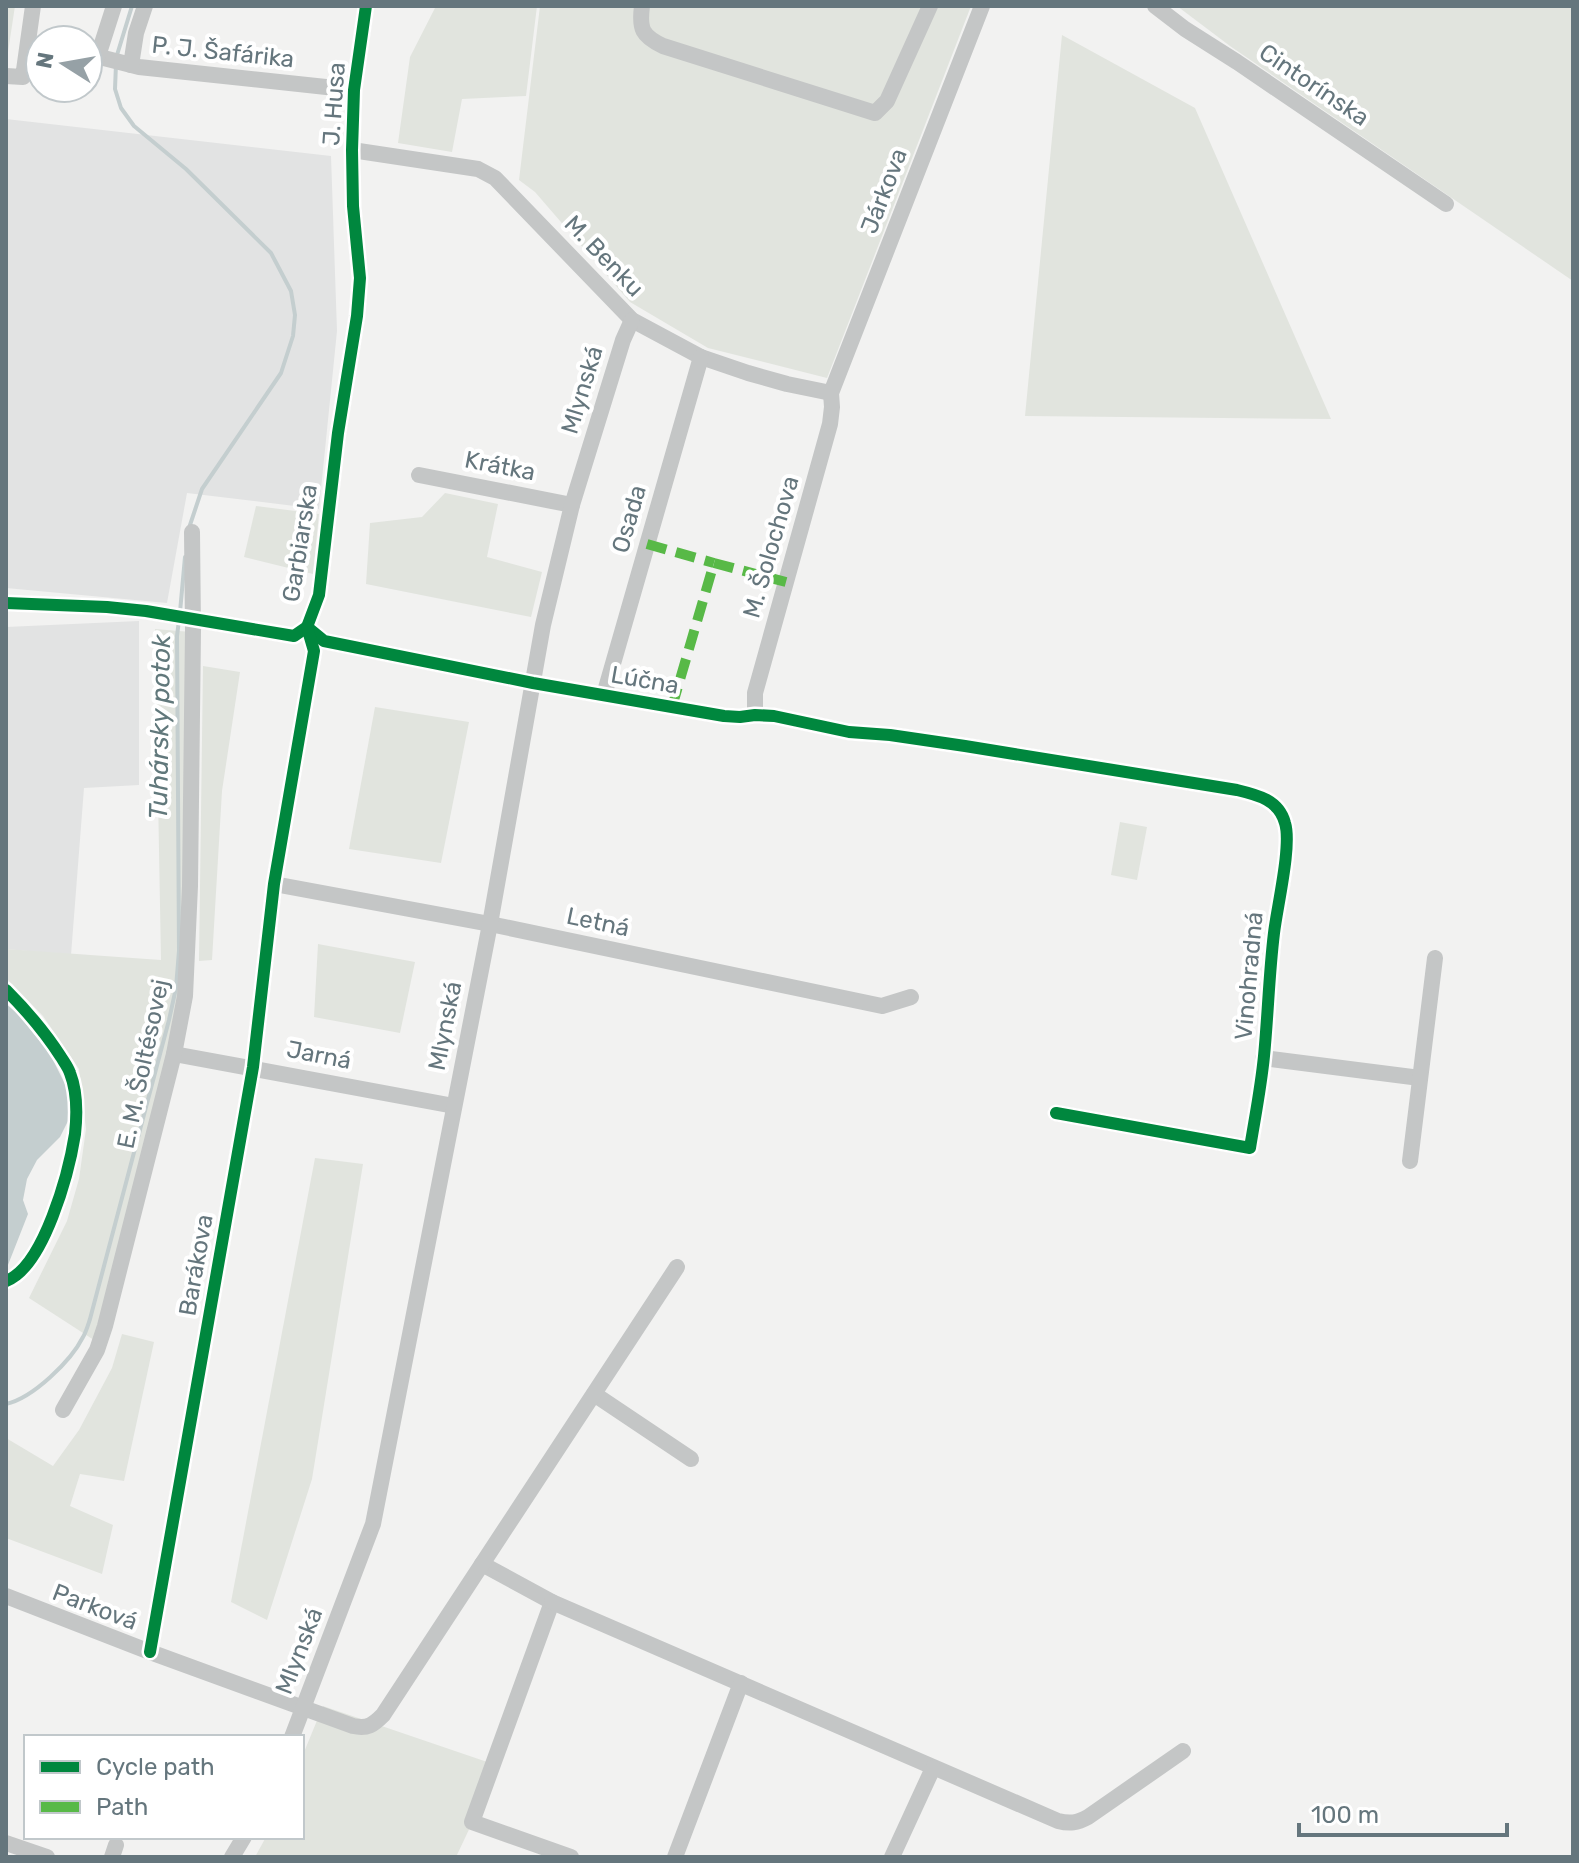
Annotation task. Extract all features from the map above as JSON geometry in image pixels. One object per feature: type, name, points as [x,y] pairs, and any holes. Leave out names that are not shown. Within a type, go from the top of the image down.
[{"type":"street","points":[[104,28],[114,6]]},
{"type":"street","points":[[135,66],[136,33],[145,6]]},
{"type":"street","name":"J. Husa","points":[[353,206],[354,90],[366,6]]},
{"type":"street","points":[[642,6],[639,23],[649,39],[663,46],[875,113],[887,101],[930,6]]},
{"type":"street","name":"Járkova","points":[[831,393],[982,6]]},
{"type":"street","name":"Cintorínska","points":[[1155,6],[1446,204]]},
{"type":"street","name":"P. J. Šafárika","points":[[104,58],[135,66],[354,90]]},
{"type":"street","points":[[6,76],[23,77],[24,74]]},
{"type":"street","name":"M. Benku","points":[[352,150],[478,169],[495,178],[632,320],[701,357],[787,384],[831,393]]},
{"type":"street","name":"Garbiarska","points":[[274,884],[314,651],[307,627],[319,595],[338,433],[357,316],[360,278],[353,206]]},
{"type":"street","name":"Mlynská","points":[[293,1735],[373,1524],[490,924],[543,625],[572,505],[632,320]]},
{"type":"street","name":"Osada","points":[[604,695],[701,357]]},
{"type":"street","name":"M. Šolochova","points":[[755,715],[755,693],[830,424],[831,393]]},
{"type":"street","name":"Krátka","points":[[419,475],[572,505]]},
{"type":"street","points":[[191,618],[192,532]]},
{"type":"street","points":[[6,603],[107,607],[294,636],[307,627]]},
{"type":"street","name":"E. M. Šoltésovej","points":[[63,1410],[97,1350],[105,1326],[174,1054],[185,996],[190,886],[191,618]]},
{"type":"street","name":"Lúčna","points":[[307,627],[328,642],[533,683],[724,716],[782,718],[849,732],[890,735],[1237,790],[1271,801],[1280,810]]},
{"type":"street","name":"Vinohradná","points":[[1056,1113],[1250,1148],[1287,841],[1286,825],[1280,810]]},
{"type":"street","name":"Letná","points":[[274,884],[490,924],[882,1006],[911,997]]},
{"type":"street","name":"Barákova","points":[[150,1652],[253,1067],[274,884]]},
{"type":"street","points":[[1410,1161],[1435,958]]},
{"type":"street","name":"Jarná","points":[[174,1054],[454,1106]]},
{"type":"street","name":"Vinohradná","points":[[1263,1058],[1420,1078]]},
{"type":"street","points":[[677,1267],[482,1564],[552,1602],[1069,1824],[1088,1817],[1183,1751]]},
{"type":"street","points":[[594,1394],[691,1459]]},
{"type":"street","name":"Parková","points":[[6,1596],[150,1652],[364,1728],[373,1725],[383,1715],[482,1564]]},
{"type":"street","points":[[552,1602],[472,1822],[571,1857]]},
{"type":"street","points":[[675,1857],[741,1683]]},
{"type":"street","points":[[892,1857],[933,1768]]},
{"type":"street","points":[[232,1857],[243,1839]]},
{"type":"street","points":[[6,1843],[47,1857]]},
{"type":"shaded area","points":[[6,6],[15,6],[6,65]]},
{"type":"shaded area","points":[[436,6],[537,6],[526,96],[462,99],[452,152],[398,143],[410,57]]},
{"type":"shaded area","points":[[540,6],[971,6],[827,378],[708,348],[630,302],[535,192],[519,180]]},
{"type":"shaded area","points":[[1177,6],[1573,6],[1573,281],[1230,46]]},
{"type":"shaded area","points":[[1062,35],[1195,108],[1331,419],[1025,416]]},
{"type":"shaded area","points":[[6,119],[331,156],[337,331],[319,509],[187,493],[167,603],[6,588]]},
{"type":"shaded area","points":[[445,493],[498,504],[487,557],[542,572],[531,617],[366,584],[370,523],[422,517]]},
{"type":"shaded area","points":[[256,506],[319,514],[313,574],[244,557]]},
{"type":"shaded area","points":[[139,621],[139,785],[84,788],[71,955],[6,949],[6,627]]},
{"type":"shaded area","points":[[155,629],[191,632],[186,990],[97,1342],[29,1298],[67,1221],[79,1179],[86,1129],[79,1069],[43,1016],[6,978],[6,949],[161,960]]},
{"type":"shaded area","points":[[203,666],[240,672],[222,791],[212,960],[199,961]]},
{"type":"shaded area","points":[[375,707],[469,722],[441,863],[349,849]]},
{"type":"shaded area","points":[[1120,822],[1147,827],[1137,880],[1111,875]]},
{"type":"shaded area","points":[[318,944],[415,962],[400,1033],[314,1017]]},
{"type":"shaded area","points":[[6,1004],[18,1014],[50,1054],[67,1088],[70,1117],[60,1137],[37,1160],[27,1179],[23,1200],[28,1214],[6,1270]]},
{"type":"shaded area","points":[[315,1158],[363,1164],[312,1479],[267,1620],[231,1602]]},
{"type":"shaded area","points":[[122,1334],[154,1342],[124,1481],[80,1474],[70,1506],[113,1525],[102,1574],[6,1538],[6,1438],[53,1466],[79,1430],[112,1368]]},
{"type":"shaded area","points":[[323,1706],[499,1766],[456,1857],[255,1857],[265,1839],[304,1839],[304,1752]]},
{"type":"waterway","name":"Tuhársky potok","points":[[117,55],[132,6]]},
{"type":"waterway","name":"Tuhársky potok","points":[[116,64],[115,89],[121,108],[134,126],[186,169],[271,253],[291,291],[295,315],[293,336],[281,373],[202,489],[189,528]]},
{"type":"waterway","name":"Tuhársky potok","points":[[180,612],[185,557]]},
{"type":"waterway","name":"Tuhársky potok","points":[[6,1404],[28,1394],[50,1377],[70,1357],[85,1333],[169,1020],[179,951],[179,620]]},
{"type":"marked path","points":[[647,544],[714,563]]},
{"type":"marked path","points":[[672,707],[714,563],[786,582]]},
{"type":"cycle path","points":[[150,1652],[253,1067],[274,884],[314,651],[307,627],[319,595],[338,433],[357,316],[360,278],[353,206],[352,150],[354,90],[366,6]]},
{"type":"cycle path","points":[[6,603],[146,611],[294,636],[307,627],[324,641],[533,683],[724,716],[774,716],[849,732],[965,746],[1237,790],[1273,804],[1285,823],[1287,846],[1272,948],[1263,1068],[1250,1148],[1056,1113]]},
{"type":"cycle path","points":[[6,990],[42,1030],[67,1067],[74,1088],[76,1112],[72,1151],[61,1194],[43,1238],[20,1272],[6,1281]]}]
